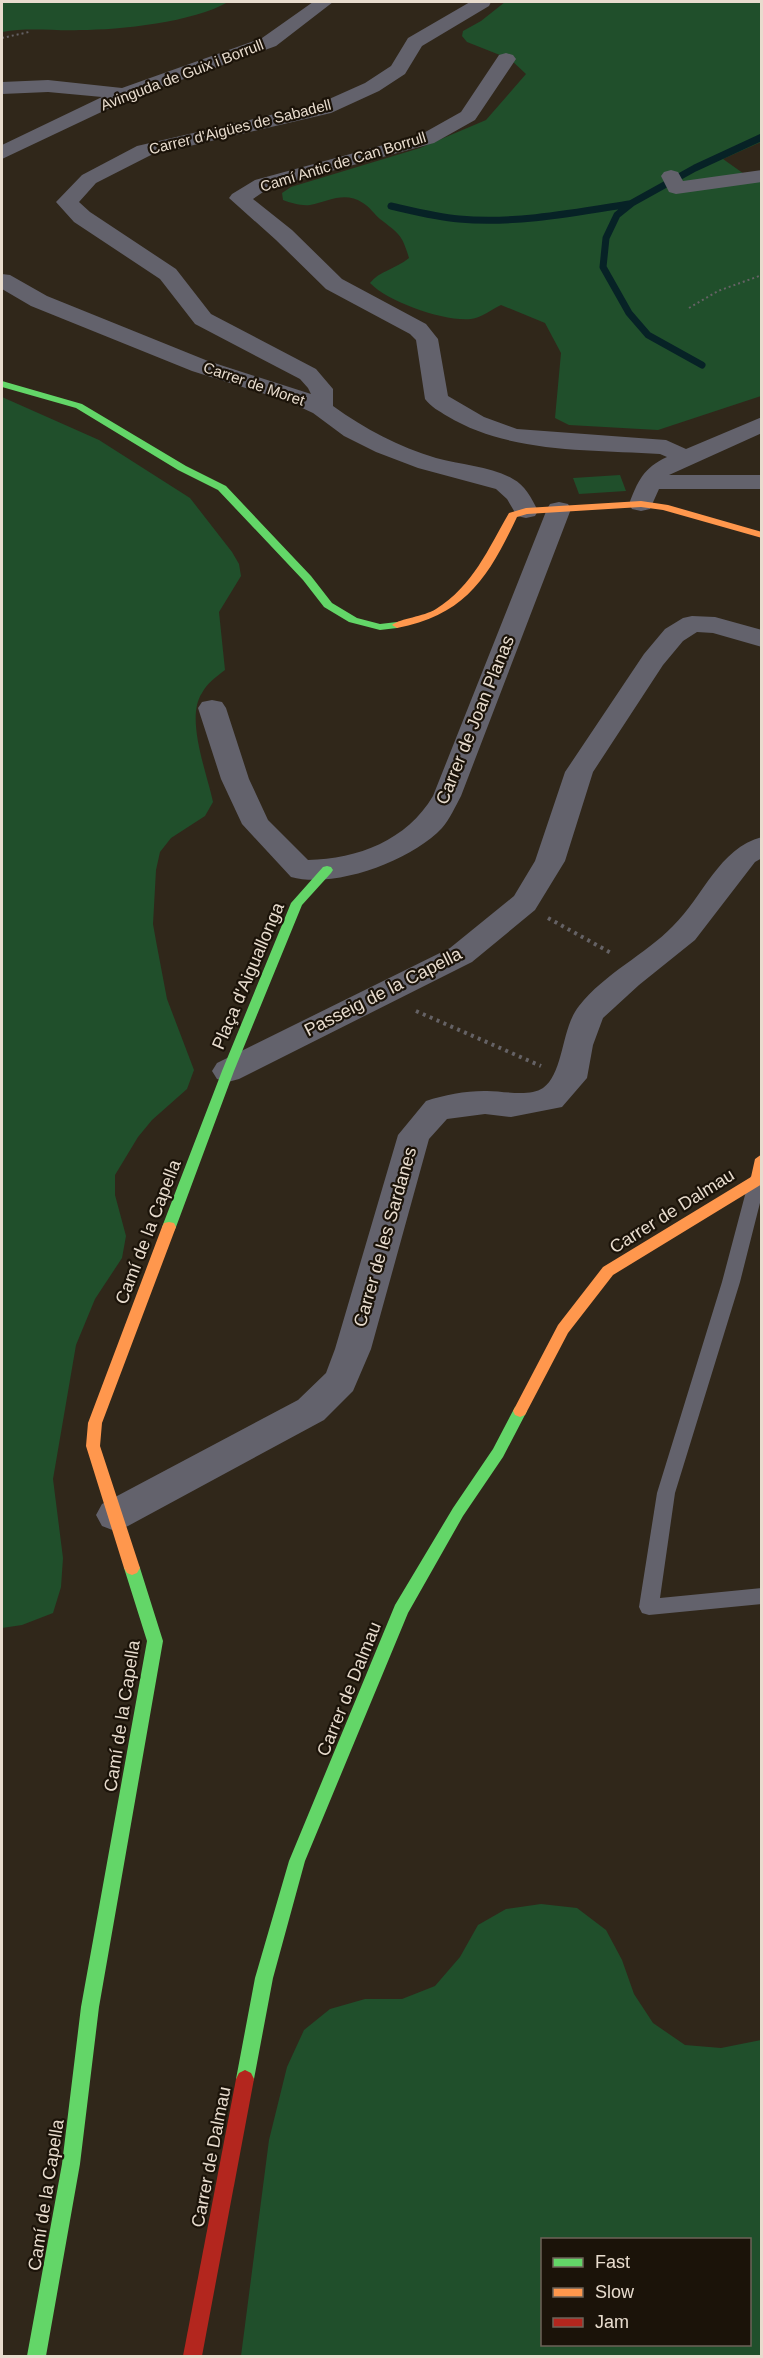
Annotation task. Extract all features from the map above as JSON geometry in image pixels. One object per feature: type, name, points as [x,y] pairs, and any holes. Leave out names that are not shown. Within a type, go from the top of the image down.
[{"type":"street","name":"Avinguda de Guix i Borrull","points":[[2,153],[124,94],[269,42],[324,2]]},
{"type":"street","name":"Carrer d'Aigües de Sabadell","points":[[321,408],[325,396],[320,385],[308,374],[203,319],[168,274],[82,218],[68,202],[89,179],[144,150],[324,109],[372,87],[398,70],[415,42],[482,2]]},
{"type":"street","name":"Camí Antic de Can Borrull","points":[[506,59],[468,116],[427,139],[262,184],[238,198],[284,235],[334,284],[418,329],[428,339],[437,399],[475,423],[493,431],[517,436],[666,447],[685,458]]},
{"type":"street","points":[[2,88],[21,85],[64,86],[124,94]]},
{"type":"street","points":[[671,177],[676,188],[762,176]]},
{"type":"street","name":"Carrer de Moret","points":[[6,287],[200,366],[295,396],[321,408],[352,432],[427,464],[489,478],[505,484],[517,495],[526,511]]},
{"type":"street","points":[[2,384],[79,406],[182,468],[222,488],[307,578],[328,605],[353,620],[380,627],[412,624],[432,617],[455,602],[494,556],[513,515],[526,511],[559,509],[646,493],[762,482]]},
{"type":"street","points":[[646,493],[661,469],[762,424]]},
{"type":"street","points":[[646,493],[664,507],[762,535]]},
{"type":"street","name":"Carrer de Joan Planas","points":[[327,870],[381,854],[405,842],[431,822],[447,796],[559,509]]},
{"type":"street","name":"Passeig de la Capella","points":[[228,1071],[461,955],[525,903],[550,861],[579,772],[653,660],[674,635],[692,624],[715,625],[762,639]]},
{"type":"street","points":[[212,708],[235,779],[255,824],[301,870],[327,870]]},
{"type":"street","points":[[571,1078],[577,1046],[590,1013],[640,968],[684,933],[745,855],[762,846]]},
{"type":"street","name":"Plaça d'Aiguallonga","points":[[228,1071],[297,903],[327,870]]},
{"type":"street","name":"Camí de la Capella","points":[[36,2356],[71,2164],[90,2007],[155,1641],[93,1446],[95,1423],[228,1071]]},
{"type":"street","name":"Carrer de les Sardanes","points":[[115,1515],[311,1410],[340,1381],[353,1349],[414,1135],[437,1109],[485,1102],[512,1105],[551,1099],[571,1078]]},
{"type":"street","name":"Carrer de Dalmau","points":[[192,2356],[264,1978],[297,1861],[401,1610],[458,1512],[498,1454],[563,1329],[608,1271],[757,1180],[762,1159]]},
{"type":"lane","points":[[757,1180],[731,1282],[666,1493],[649,1606],[762,1596]]},
{"type":"path","points":[[2,38],[29,32]]},
{"type":"path","points":[[689,308],[718,291],[762,275]]},
{"type":"path","points":[[558,924],[640,968]]},
{"type":"path","points":[[431,1019],[571,1078]]},
{"type":"green space","points":[[2,2],[228,2],[196,15],[156,24],[96,30],[31,29],[2,32]]},
{"type":"green space","points":[[505,2],[761,2],[761,142],[723,159],[747,176],[761,171],[761,396],[658,430],[569,425],[555,418],[561,353],[545,323],[501,305],[475,318],[460,319],[432,314],[403,304],[370,283],[409,258],[399,235],[368,206],[356,199],[343,197],[310,205],[283,200],[282,193],[291,187],[420,148],[486,120],[526,74],[510,59],[467,42],[462,36],[463,31],[481,21]]},
{"type":"green space","points":[[2,397],[99,440],[190,498],[232,552],[239,564],[241,576],[219,612],[225,670],[204,689],[197,704],[196,731],[213,802],[205,816],[171,838],[160,852],[156,870],[153,924],[167,999],[194,1070],[187,1089],[152,1120],[138,1137],[115,1175],[115,1195],[126,1236],[122,1258],[95,1299],[76,1345],[53,1479],[63,1558],[61,1587],[53,1613],[22,1625],[2,1628]]},
{"type":"green space","points":[[620,475],[626,491],[579,494],[573,478]]},
{"type":"green space","points":[[541,1904],[577,1908],[606,1930],[622,1960],[634,1994],[653,2023],[685,2045],[721,2048],[761,2040],[761,2356],[241,2356],[269,2140],[287,2067],[304,2030],[330,2009],[365,1999],[402,1999],[435,1986],[460,1957],[478,1925],[506,1909]]},
{"type":"waterway","points":[[702,365],[648,335],[629,313],[603,267],[606,238],[617,215],[632,203],[695,168],[762,137]]},
{"type":"waterway","points":[[391,206],[450,218],[502,220],[544,217],[629,204]]},
{"type":"traffic: fast","points":[[2,384],[79,406],[182,468],[222,488],[307,578],[328,605],[353,620],[380,627],[397,625]]},
{"type":"traffic: fast","points":[[169,1227],[228,1071],[297,903],[327,870]]},
{"type":"traffic: fast","points":[[245,2079],[264,1978],[297,1861],[401,1610],[458,1512],[498,1453],[520,1411]]},
{"type":"traffic: fast","points":[[36,2356],[71,2164],[90,2007],[155,1641],[132,1568]]},
{"type":"traffic: slow","points":[[397,625],[419,621],[438,613],[454,601],[469,587],[494,553],[513,515],[526,511],[641,504],[664,507],[762,535]]},
{"type":"traffic: slow","points":[[520,1411],[563,1329],[608,1271],[757,1180],[762,1159]]},
{"type":"traffic: slow","points":[[132,1568],[93,1446],[95,1423],[169,1227]]},
{"type":"traffic: jam","points":[[192,2356],[245,2079]]}]
